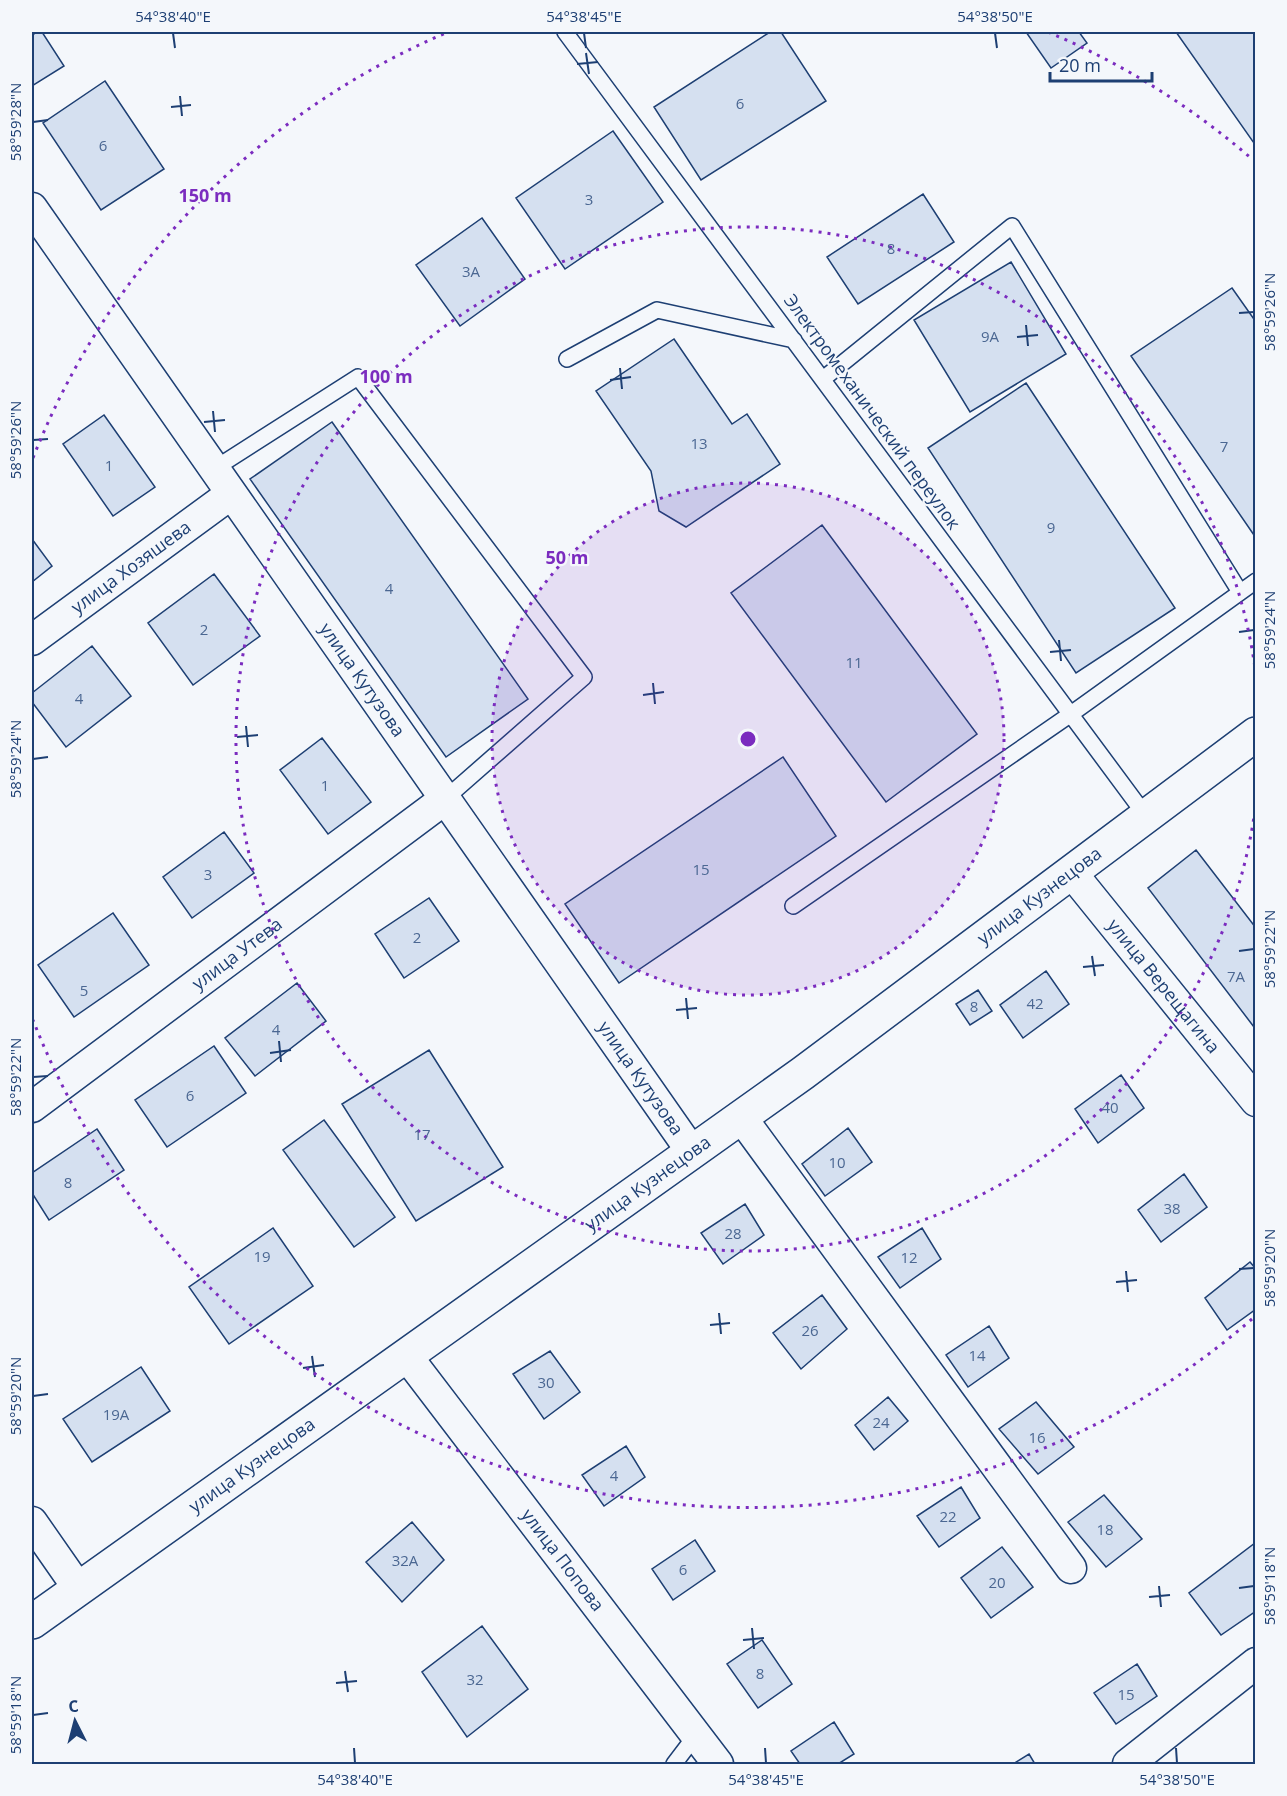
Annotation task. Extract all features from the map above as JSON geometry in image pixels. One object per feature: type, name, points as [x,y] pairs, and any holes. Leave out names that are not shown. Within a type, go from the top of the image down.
[{"type":"main road","name":"улица Кузнецова","points":[[32,1622],[803,1073],[1256,734]]},
{"type":"street","name":"улица Кутузова","points":[[32,208],[692,1152]]},
{"type":"street","name":"улица Хозяшева","points":[[32,640],[231,494]]},
{"type":"street","name":"улица Утева","points":[[32,1107],[445,799]]},
{"type":"street","name":"улица Верещагина","points":[[1071,872],[1256,1101]]},
{"type":"street","points":[[741,1117],[1071,1568]]},
{"type":"street","name":"улица Попова","points":[[406,1355],[718,1764]]},
{"type":"street","points":[[32,1522],[78,1588]]},
{"type":"street","points":[[1128,1764],[1256,1663]]},
{"type":"lane","name":"Электромеханический переулок","points":[[565,32],[1146,816]]},
{"type":"lane","points":[[823,379],[1012,226],[1240,592]]},
{"type":"lane","points":[[567,358],[657,310],[794,340]]},
{"type":"lane","points":[[214,469],[358,376],[584,677],[445,799]]},
{"type":"lane","points":[[793,906],[1071,714],[1256,580]]},
{"type":"lane","points":[[674,1764],[696,1735]]},
{"type":"building","points":[[42,32],[64,66],[32,86],[32,35]]},
{"type":"building","points":[[770,32],[781,32],[826,101],[701,180],[654,107]]},
{"type":"building","points":[[1026,32],[1079,32],[1087,43],[1051,68]]},
{"type":"building","points":[[1176,32],[1256,32],[1256,146]]},
{"type":"building","points":[[105,81],[164,169],[101,210],[43,123]]},
{"type":"building","points":[[613,131],[663,202],[565,269],[516,198]]},
{"type":"building","points":[[923,194],[954,242],[858,304],[827,257]]},
{"type":"building","points":[[482,218],[525,279],[460,326],[416,265]]},
{"type":"building","points":[[1011,262],[1066,354],[970,412],[914,320]]},
{"type":"building","points":[[1232,288],[1256,322],[1256,538],[1131,356]]},
{"type":"building","points":[[674,339],[732,424],[747,414],[780,464],[686,527],[659,511],[651,471],[596,391]]},
{"type":"building","points":[[1026,383],[1175,608],[1076,673],[928,448]]},
{"type":"building","points":[[104,415],[155,487],[113,516],[63,444]]},
{"type":"building","points":[[332,422],[528,699],[446,757],[250,479]]},
{"type":"building","points":[[822,525],[977,734],[886,802],[731,593]]},
{"type":"building","points":[[32,539],[52,566],[32,582]]},
{"type":"building","points":[[214,574],[260,636],[193,685],[148,623]]},
{"type":"building","points":[[92,646],[131,696],[66,747],[32,702],[32,693]]},
{"type":"building","points":[[322,738],[371,802],[328,834],[280,770]]},
{"type":"building","points":[[783,757],[836,836],[619,983],[565,904]]},
{"type":"building","points":[[224,832],[254,873],[192,918],[163,877]]},
{"type":"building","points":[[1196,850],[1256,928],[1254,1027],[1148,888]]},
{"type":"building","points":[[429,898],[459,941],[404,978],[375,934]]},
{"type":"building","points":[[113,913],[149,965],[74,1017],[38,965]]},
{"type":"building","points":[[1046,971],[1069,1004],[1023,1038],[1000,1005]]},
{"type":"building","points":[[297,983],[326,1021],[255,1076],[225,1038]]},
{"type":"building","points":[[978,990],[992,1011],[970,1025],[956,1004]]},
{"type":"building","points":[[214,1046],[246,1093],[167,1147],[135,1100]]},
{"type":"building","points":[[429,1050],[503,1167],[416,1221],[342,1104]]},
{"type":"building","points":[[1121,1075],[1144,1108],[1098,1143],[1075,1109]]},
{"type":"building","points":[[324,1120],[395,1217],[354,1247],[283,1150]]},
{"type":"building","points":[[848,1128],[872,1162],[825,1196],[802,1164]]},
{"type":"building","points":[[97,1129],[124,1170],[49,1220],[32,1193],[32,1173]]},
{"type":"building","points":[[1184,1174],[1207,1207],[1161,1242],[1138,1210]]},
{"type":"building","points":[[745,1204],[764,1235],[723,1264],[701,1233]]},
{"type":"building","points":[[273,1228],[313,1286],[229,1344],[189,1287]]},
{"type":"building","points":[[922,1228],[941,1259],[900,1288],[878,1257]]},
{"type":"building","points":[[1250,1262],[1256,1269],[1256,1309],[1227,1330],[1205,1298]]},
{"type":"building","points":[[822,1295],[847,1329],[801,1369],[773,1333]]},
{"type":"building","points":[[989,1326],[1009,1358],[968,1387],[946,1355]]},
{"type":"building","points":[[550,1351],[580,1392],[544,1419],[513,1374]]},
{"type":"building","points":[[141,1367],[170,1411],[92,1462],[63,1419]]},
{"type":"building","points":[[888,1397],[908,1421],[874,1450],[855,1425]]},
{"type":"building","points":[[1036,1402],[1074,1447],[1038,1474],[999,1429]]},
{"type":"building","points":[[626,1446],[645,1477],[604,1506],[582,1475]]},
{"type":"building","points":[[961,1487],[980,1518],[939,1547],[917,1516]]},
{"type":"building","points":[[1104,1495],[1142,1539],[1106,1567],[1068,1522]]},
{"type":"building","points":[[412,1522],[444,1560],[402,1602],[366,1562]]},
{"type":"building","points":[[695,1540],[715,1571],[673,1600],[652,1569]]},
{"type":"building","points":[[1255,1543],[1256,1611],[1221,1635],[1189,1593]]},
{"type":"building","points":[[1002,1547],[1033,1587],[991,1618],[961,1578]]},
{"type":"building","points":[[482,1626],[528,1689],[467,1737],[422,1672]]},
{"type":"building","points":[[762,1640],[792,1684],[758,1708],[727,1664]]},
{"type":"building","points":[[1137,1664],[1157,1696],[1116,1724],[1094,1693]]},
{"type":"building","points":[[834,1722],[854,1754],[838,1764],[800,1764],[791,1751]]},
{"type":"building","points":[[1029,1754],[1035,1764],[1013,1764]]}]
